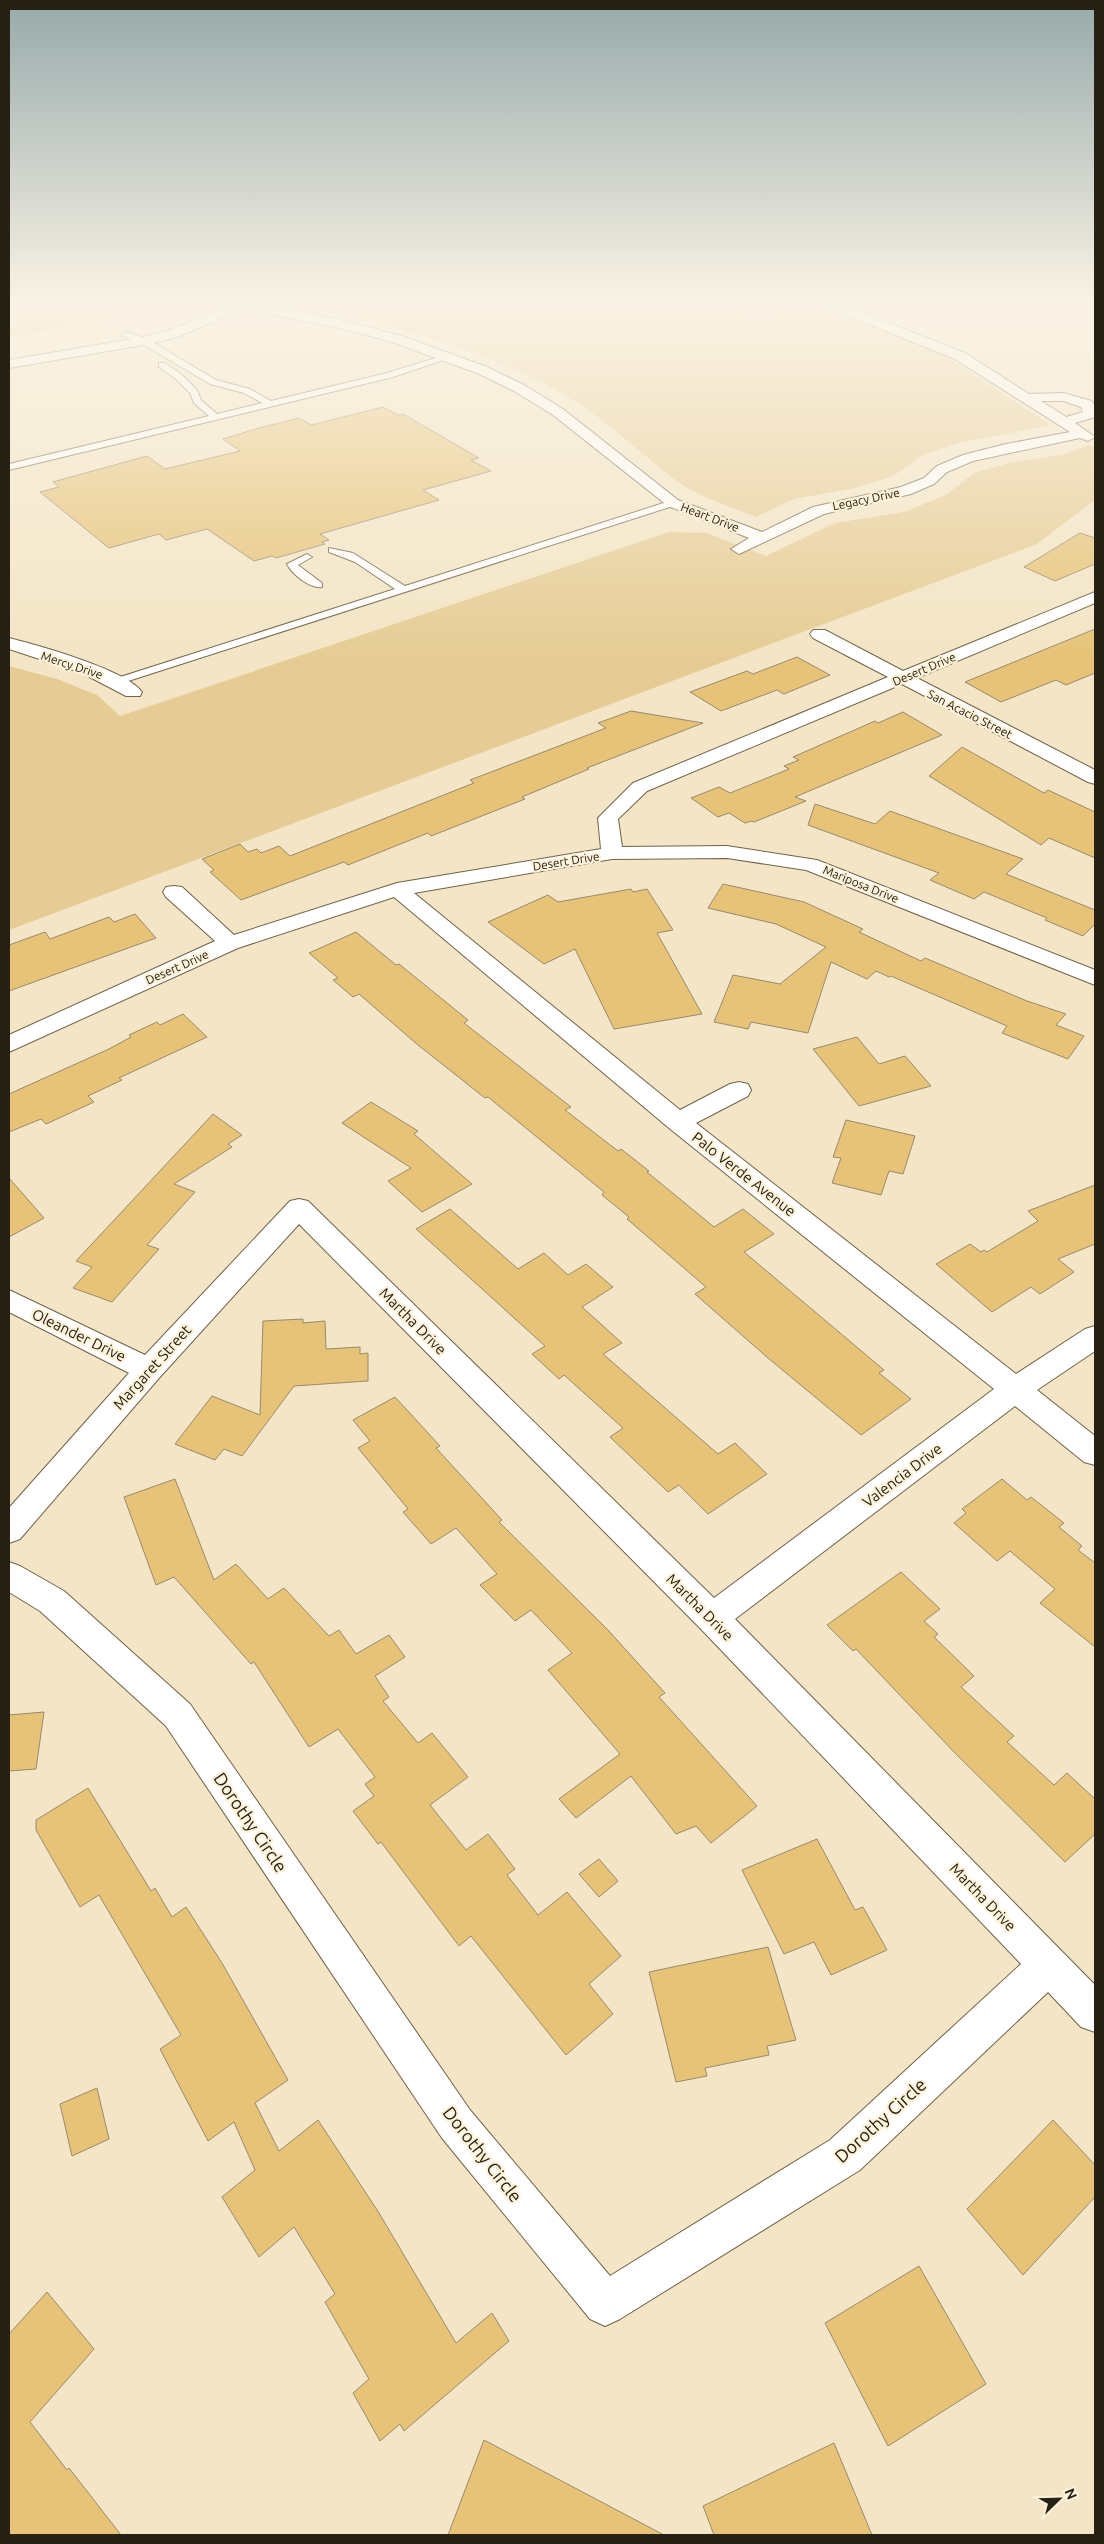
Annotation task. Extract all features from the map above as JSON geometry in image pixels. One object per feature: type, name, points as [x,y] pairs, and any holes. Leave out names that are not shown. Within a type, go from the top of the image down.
[{"type":"street","name":"Heart Drive","points":[[570,422],[673,503],[761,537]]},
{"type":"street","points":[[1062,422],[1095,440]]},
{"type":"street","name":"Legacy Drive","points":[[739,549],[819,510],[906,491],[929,481],[942,469],[968,458],[1006,448],[1081,434]]},
{"type":"street","name":"Desert Drive","points":[[9,1044],[230,944],[397,889],[612,854],[608,818],[640,787],[1095,597]]},
{"type":"street","name":"San Acacio Street","points":[[819,634],[1095,778]]},
{"type":"street","name":"Mercy Drive","points":[[9,643],[100,672],[118,681],[133,692]]},
{"type":"street","name":"Mariposa Drive","points":[[612,854],[727,852],[810,864],[1095,978]]},
{"type":"street","name":"Palo Verde Avenue","points":[[397,889],[678,1122],[1095,1453]]},
{"type":"street","points":[[174,892],[230,944]]},
{"type":"street","points":[[678,1122],[739,1090]]},
{"type":"street","name":"Margaret Street","points":[[9,1530],[149,1370],[298,1208]]},
{"type":"street","name":"Martha Drive","points":[[298,1208],[712,1618],[1095,2013]]},
{"type":"street","name":"Oleander Drive","points":[[9,1300],[149,1370]]},
{"type":"street","name":"Valencia Drive","points":[[712,1618],[1016,1389],[1095,1336]]},
{"type":"street","name":"Dorothy Circle","points":[[9,1576],[52,1601],[178,1715],[456,2124],[605,2304],[844,2156],[1049,1965]]},
{"type":"lane","points":[[9,467],[196,422]]},
{"type":"lane","points":[[118,681],[673,503]]},
{"type":"lane","points":[[334,550],[354,558],[404,590]]},
{"type":"lane","points":[[307,558],[292,564],[295,570],[318,585]]},
{"type":"shaded area","points":[[604,422],[1046,422],[1051,425],[958,443],[923,455],[893,476],[855,488],[794,499],[756,517],[714,501],[683,485]]},
{"type":"shaded area","points":[[1088,445],[1095,448],[1095,500],[1037,544],[9,930],[9,666],[57,679],[97,695],[120,716],[669,532],[707,533],[766,556],[835,523],[904,512],[946,495],[974,473],[1009,463],[1065,454]]},
{"type":"building","points":[[284,422],[305,422],[311,425],[324,422],[416,422],[479,458],[471,460],[491,471],[423,490],[439,500],[320,534],[329,540],[322,542],[325,544],[276,558],[272,556],[254,561],[207,529],[166,540],[159,534],[109,548],[40,492],[59,487],[53,482],[147,456],[165,469],[240,451],[223,439]]},
{"type":"building","points":[[1080,533],[1095,538],[1095,564],[1055,581],[1024,567]]},
{"type":"building","points":[[1095,629],[1095,673],[1066,685],[1056,680],[1001,702],[965,682]]},
{"type":"building","points":[[797,657],[830,675],[784,694],[777,690],[721,711],[690,692],[747,671],[753,674]]},
{"type":"building","points":[[631,711],[703,723],[587,768],[589,769],[522,797],[525,799],[431,836],[428,833],[348,865],[344,862],[241,900],[210,872],[214,870],[202,859],[240,844],[248,852],[257,849],[261,853],[279,846],[290,856],[474,783],[470,780],[606,728],[598,723]]},
{"type":"building","points":[[903,712],[942,735],[795,797],[806,801],[754,822],[745,823],[729,813],[718,817],[691,798],[719,787],[730,793],[789,769],[784,766],[799,760],[793,757],[875,721],[878,723]]},
{"type":"building","points":[[962,747],[1044,793],[1048,790],[1095,812],[1095,858],[1049,838],[1041,845],[929,776]]},
{"type":"building","points":[[815,804],[875,824],[890,811],[1023,859],[1006,874],[1095,910],[1095,924],[1083,936],[1045,920],[1047,918],[984,892],[974,899],[930,880],[939,873],[808,825]]},
{"type":"building","points":[[723,884],[804,902],[863,929],[859,932],[921,961],[925,958],[1027,1001],[1066,1014],[1056,1025],[1084,1036],[1068,1059],[1002,1033],[1007,1026],[891,976],[889,977],[876,971],[867,979],[831,962],[808,1033],[751,1022],[748,1029],[714,1022],[733,975],[780,984],[826,947],[776,924],[708,908]]},
{"type":"building","points":[[631,889],[633,892],[647,889],[673,930],[657,933],[702,1014],[614,1029],[575,949],[544,964],[488,922],[548,895],[558,902]]},
{"type":"building","points":[[135,914],[156,938],[9,991],[9,945],[45,932],[50,939],[109,917],[114,922]]},
{"type":"building","points":[[356,932],[468,1020],[464,1023],[571,1107],[565,1110],[618,1151],[621,1149],[714,1227],[743,1209],[774,1234],[744,1252],[884,1370],[879,1373],[911,1399],[861,1435],[768,1358],[695,1294],[706,1287],[627,1219],[629,1217],[602,1195],[604,1192],[488,1097],[485,1098],[418,1045],[359,994],[353,997],[333,980],[338,978],[309,953]]},
{"type":"building","points":[[183,1014],[207,1037],[119,1078],[122,1080],[88,1096],[94,1102],[46,1124],[41,1119],[9,1132],[9,1094],[109,1049],[131,1037],[129,1035],[157,1022],[160,1025]]},
{"type":"building","points":[[857,1037],[879,1064],[905,1056],[931,1086],[859,1106],[813,1049]]},
{"type":"building","points":[[371,1102],[418,1131],[414,1134],[472,1184],[422,1212],[388,1181],[411,1168],[342,1123]]},
{"type":"building","points":[[213,1114],[242,1135],[228,1144],[232,1147],[174,1184],[195,1192],[147,1245],[159,1249],[112,1302],[73,1288],[92,1267],[76,1261]]},
{"type":"building","points":[[846,1120],[915,1136],[903,1174],[889,1171],[881,1195],[832,1183],[841,1158],[833,1157]]},
{"type":"building","points":[[9,1178],[44,1218],[9,1237]]},
{"type":"building","points":[[1095,1185],[1095,1244],[1058,1259],[1074,1272],[1040,1294],[1031,1287],[992,1312],[936,1264],[970,1244],[981,1252],[984,1250],[987,1252],[1038,1221],[1028,1211]]},
{"type":"building","points":[[450,1209],[518,1269],[544,1253],[568,1275],[586,1264],[613,1287],[582,1307],[622,1343],[603,1354],[718,1454],[735,1443],[767,1474],[708,1514],[679,1485],[668,1492],[610,1437],[623,1428],[564,1375],[559,1379],[532,1354],[545,1346],[416,1229]]},
{"type":"building","points":[[303,1319],[303,1323],[325,1321],[326,1349],[360,1347],[360,1354],[368,1353],[368,1381],[294,1386],[242,1456],[224,1449],[215,1460],[175,1444],[212,1396],[260,1415],[263,1321]]},
{"type":"building","points":[[395,1397],[440,1446],[436,1448],[502,1520],[499,1522],[607,1629],[665,1693],[659,1697],[757,1806],[711,1843],[696,1826],[676,1834],[631,1776],[576,1818],[559,1799],[620,1754],[548,1670],[572,1653],[531,1610],[515,1621],[480,1585],[497,1574],[456,1528],[431,1544],[403,1512],[408,1509],[358,1448],[370,1441],[353,1420]]},
{"type":"building","points":[[175,1479],[214,1580],[236,1564],[268,1599],[284,1588],[329,1636],[339,1630],[356,1654],[389,1635],[405,1657],[375,1676],[389,1697],[383,1701],[418,1743],[432,1733],[468,1777],[430,1805],[466,1850],[488,1834],[515,1869],[507,1875],[538,1915],[567,1892],[621,1956],[589,1984],[613,2014],[566,2055],[471,1936],[459,1946],[381,1842],[378,1844],[353,1811],[374,1796],[365,1784],[375,1777],[338,1729],[309,1747],[254,1662],[251,1664],[174,1577],[156,1585],[124,1497]]},
{"type":"building","points":[[1002,1479],[1027,1500],[1031,1497],[1064,1523],[1059,1527],[1082,1546],[1078,1550],[1095,1563],[1095,1647],[1040,1603],[1055,1589],[1010,1551],[997,1561],[954,1523],[966,1513],[962,1509]]},
{"type":"building","points":[[901,1572],[940,1609],[924,1621],[938,1634],[934,1637],[974,1676],[961,1687],[1014,1736],[1007,1742],[1054,1785],[1067,1773],[1095,1799],[1095,1834],[1065,1862],[955,1753],[856,1649],[853,1651],[827,1625]]},
{"type":"building","points":[[44,1712],[36,1769],[9,1771],[9,1715]]},
{"type":"building","points":[[88,1788],[151,1891],[155,1888],[172,1917],[186,1907],[222,1963],[288,2080],[255,2103],[279,2151],[318,2120],[379,2213],[456,2343],[492,2313],[509,2341],[404,2431],[400,2424],[380,2441],[353,2393],[369,2379],[325,2302],[335,2294],[294,2227],[259,2257],[222,2197],[255,2170],[234,2122],[208,2141],[160,2049],[181,2035],[99,1895],[80,1907],[36,1830],[36,1820]]},
{"type":"building","points":[[817,1839],[855,1910],[863,1907],[887,1950],[831,1975],[814,1942],[784,1954],[742,1870]]},
{"type":"building","points":[[599,1859],[618,1881],[599,1897],[579,1874]]},
{"type":"building","points":[[768,1947],[796,2040],[767,2046],[769,2055],[705,2068],[707,2076],[676,2082],[649,1972]]},
{"type":"building","points":[[97,2088],[109,2139],[72,2156],[60,2104]]},
{"type":"building","points":[[1053,2120],[1095,2165],[1095,2197],[1023,2275],[967,2209]]},
{"type":"building","points":[[919,2266],[986,2384],[888,2446],[825,2323]]},
{"type":"building","points":[[47,2292],[94,2349],[30,2422],[67,2470],[69,2468],[121,2535],[9,2535],[9,2334]]},
{"type":"building","points":[[484,2440],[664,2535],[448,2535]]},
{"type":"building","points":[[834,2443],[872,2535],[714,2535],[703,2506]]}]
